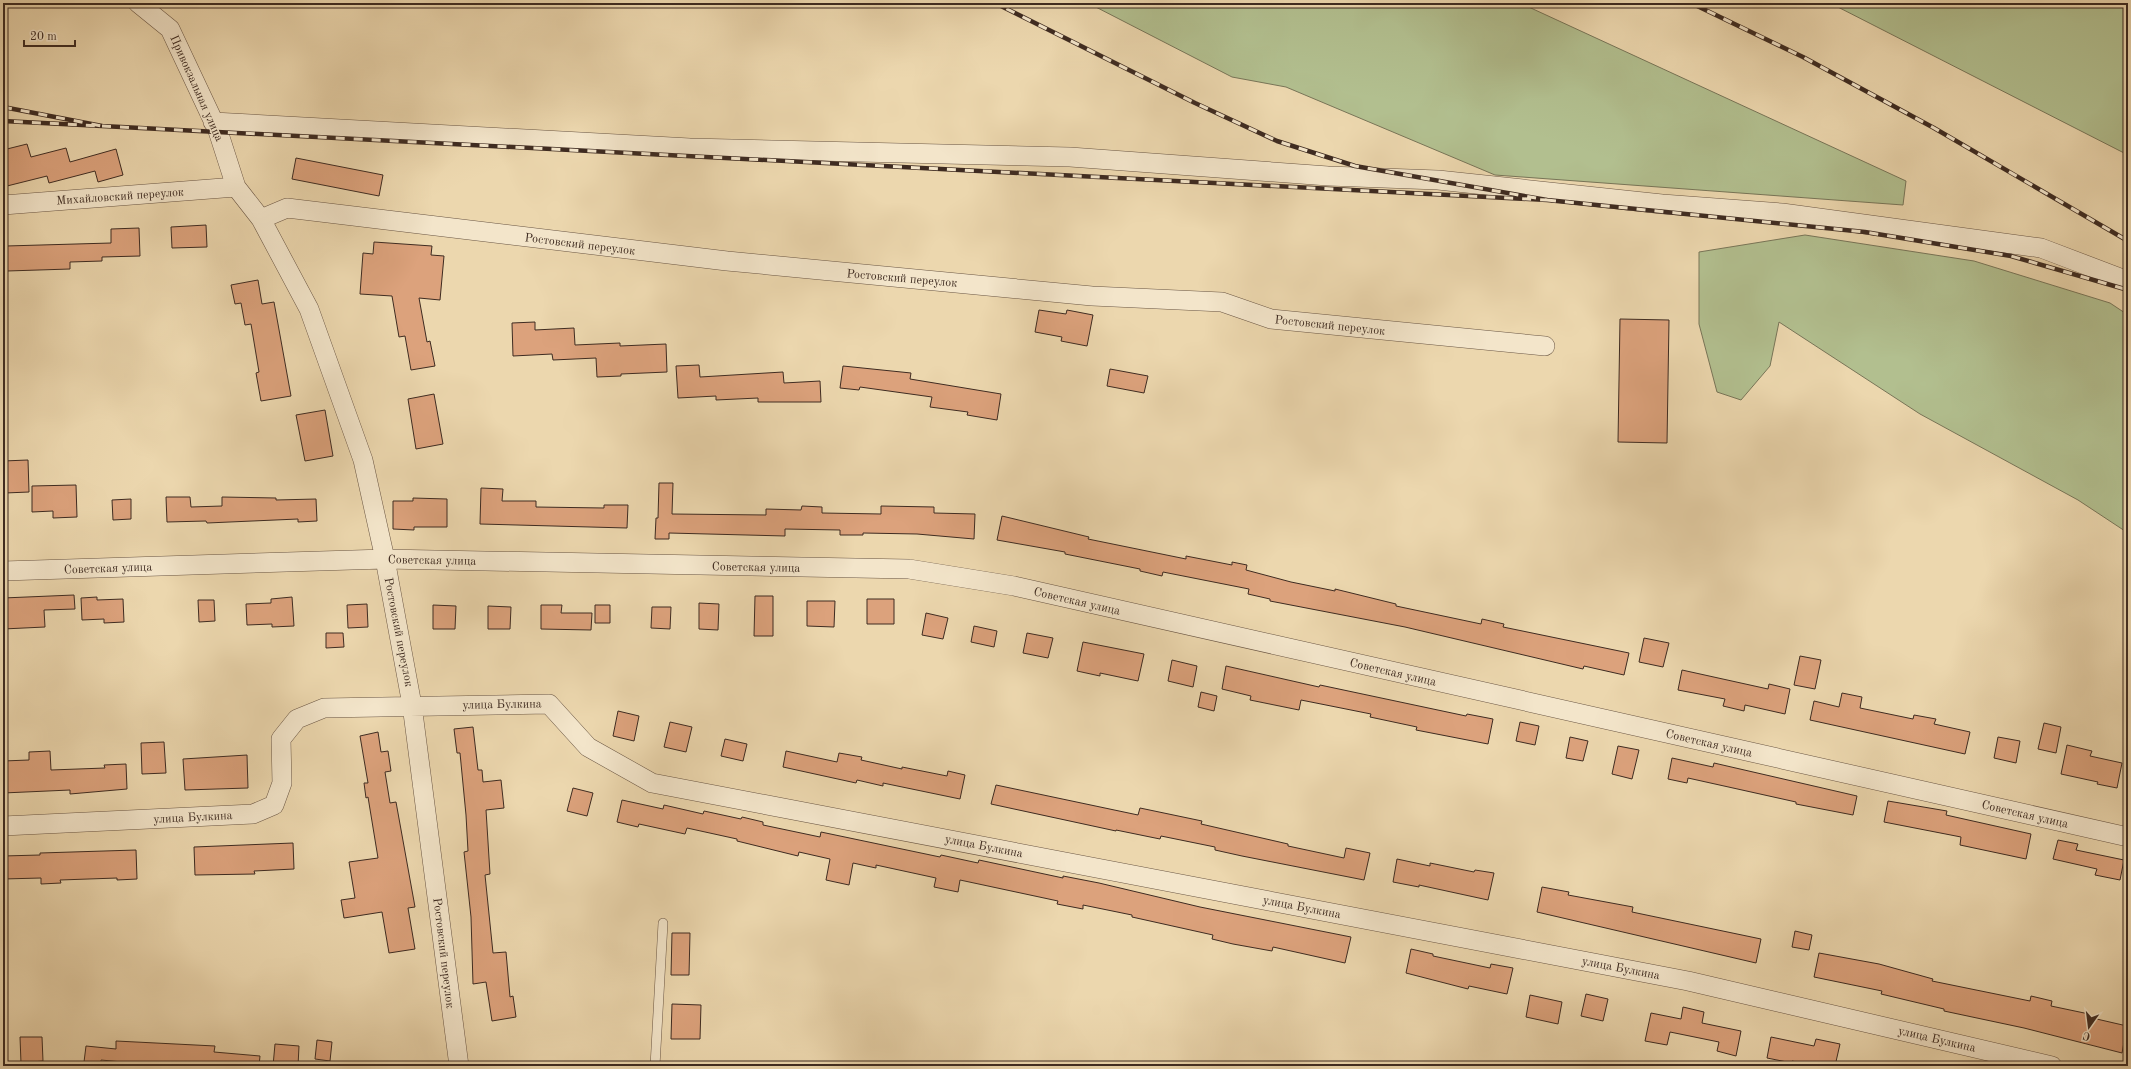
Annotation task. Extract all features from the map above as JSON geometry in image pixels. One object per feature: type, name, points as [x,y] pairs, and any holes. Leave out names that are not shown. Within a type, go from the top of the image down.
[{"type":"street","name":"Привокзальная улица","points":[[138,3],[170,29],[218,130],[236,187]]},
{"type":"street","points":[[213,122],[690,148],[1070,157],[1328,176],[1438,180],[1662,204],[1782,213],[2033,247],[2128,281]]},
{"type":"street","name":"Михайловский переулок","points":[[3,205],[236,187]]},
{"type":"street","name":"Ростовский переулок","points":[[236,187],[261,219],[309,309],[364,460],[385,559],[412,705],[459,1066]]},
{"type":"street","name":"Ростовский переулок","points":[[261,219],[287,208],[726,262],[1092,296],[1222,302],[1271,319],[1545,346]]},
{"type":"street","name":"Советская улица","points":[[3,571],[385,559],[910,570],[1014,586],[2128,837]]},
{"type":"street","name":"улица Булкина","points":[[3,826],[253,814],[274,805],[282,784],[281,739],[296,719],[324,708],[412,705],[549,704],[588,746],[652,783],[1688,981],[2052,1066]]},
{"type":"lane","points":[[655,1066],[663,923]]},
{"type":"green space","points":[[1088,3],[1520,3],[1906,181],[1903,205],[1495,175],[1286,87],[1232,77]]},
{"type":"green space","points":[[1830,3],[2128,3],[2128,155]]},
{"type":"green space","points":[[1805,235],[1974,261],[2110,303],[2128,315],[2128,533],[2078,500],[1920,414],[1779,322],[1770,366],[1741,400],[1717,392],[1699,324],[1699,252]]},
{"type":"building","points":[[27,144],[31,157],[66,148],[70,162],[116,149],[123,175],[98,182],[95,171],[49,183],[47,176],[3,187],[3,150]]},
{"type":"building","points":[[296,158],[383,175],[379,196],[292,179]]},
{"type":"building","points":[[206,225],[207,247],[172,248],[171,227]]},
{"type":"building","points":[[139,228],[140,256],[102,257],[102,261],[70,262],[70,269],[7,271],[6,246],[111,243],[111,229]]},
{"type":"building","points":[[374,242],[432,246],[431,255],[444,256],[440,300],[419,298],[427,342],[430,341],[435,366],[411,370],[405,336],[399,337],[392,296],[360,294],[363,253],[373,254]]},
{"type":"building","points":[[258,280],[262,304],[274,302],[291,396],[261,401],[256,373],[259,372],[251,324],[245,325],[241,303],[235,304],[231,285]]},
{"type":"building","points":[[1039,310],[1066,314],[1067,310],[1093,315],[1087,346],[1061,341],[1062,337],[1035,332]]},
{"type":"building","points":[[1620,319],[1669,320],[1667,443],[1618,442]]},
{"type":"building","points":[[535,322],[535,330],[574,328],[575,345],[620,343],[620,346],[666,344],[667,372],[621,374],[621,376],[597,377],[596,358],[553,360],[552,354],[513,356],[512,323]]},
{"type":"building","points":[[699,365],[700,377],[783,372],[784,383],[820,381],[821,402],[758,402],[758,398],[716,400],[716,396],[678,398],[676,366]]},
{"type":"building","points":[[843,366],[911,373],[910,379],[1001,394],[997,420],[967,415],[968,412],[930,407],[932,397],[860,387],[859,390],[840,388]]},
{"type":"building","points":[[1110,369],[1148,376],[1144,393],[1107,386]]},
{"type":"building","points":[[434,394],[443,444],[416,449],[408,399]]},
{"type":"building","points":[[325,410],[333,456],[305,461],[296,415]]},
{"type":"building","points":[[28,460],[29,492],[5,493],[3,461]]},
{"type":"building","points":[[659,483],[673,483],[672,514],[766,515],[766,509],[801,510],[802,506],[822,507],[822,513],[881,514],[881,506],[934,507],[934,513],[975,514],[974,539],[917,534],[863,533],[863,535],[840,535],[840,530],[785,529],[785,536],[669,533],[669,539],[655,539],[656,518],[658,518]]},
{"type":"building","points":[[76,485],[77,517],[53,518],[53,511],[32,512],[32,486]]},
{"type":"building","points":[[481,488],[503,489],[502,501],[536,501],[536,507],[604,508],[604,505],[628,505],[627,528],[480,524]]},
{"type":"building","points":[[166,497],[190,497],[191,507],[222,506],[222,497],[276,498],[276,500],[316,499],[317,521],[298,522],[298,519],[207,523],[206,521],[167,522]]},
{"type":"building","points":[[413,498],[447,499],[447,527],[414,527],[414,530],[393,529],[393,501],[413,501]]},
{"type":"building","points":[[131,499],[131,519],[113,520],[112,500]]},
{"type":"building","points":[[1002,516],[1089,537],[1088,539],[1186,559],[1186,556],[1232,565],[1232,562],[1247,565],[1246,570],[1291,582],[1335,591],[1335,589],[1396,604],[1396,606],[1481,624],[1482,619],[1504,624],[1503,627],[1629,653],[1624,675],[1584,666],[1583,669],[1405,627],[1270,601],[1270,599],[1248,594],[1249,589],[1163,572],[1162,576],[1140,571],[1140,569],[1065,554],[1065,552],[997,540]]},
{"type":"building","points":[[74,595],[75,609],[44,610],[45,627],[3,629],[3,598]]},
{"type":"building","points":[[755,596],[773,596],[773,636],[754,636]]},
{"type":"building","points":[[97,597],[97,600],[123,599],[124,622],[104,623],[104,619],[82,620],[81,598]]},
{"type":"building","points":[[292,597],[294,626],[272,627],[272,624],[247,625],[246,604],[271,603],[271,599]]},
{"type":"building","points":[[867,599],[894,599],[894,624],[867,624]]},
{"type":"building","points":[[198,600],[214,600],[215,621],[199,622]]},
{"type":"building","points":[[807,601],[835,601],[834,627],[807,626]]},
{"type":"building","points":[[699,603],[719,604],[718,630],[699,629]]},
{"type":"building","points":[[367,604],[368,627],[348,628],[347,605]]},
{"type":"building","points":[[433,605],[456,606],[455,629],[433,629]]},
{"type":"building","points":[[541,605],[562,605],[561,613],[592,613],[591,630],[541,629]]},
{"type":"building","points":[[595,605],[610,605],[610,623],[595,623]]},
{"type":"building","points":[[488,606],[511,607],[510,629],[488,629]]},
{"type":"building","points":[[652,607],[671,607],[670,629],[651,628]]},
{"type":"building","points":[[926,613],[948,618],[943,639],[922,635]]},
{"type":"building","points":[[974,626],[997,631],[994,647],[971,642]]},
{"type":"building","points":[[326,633],[343,633],[344,647],[326,648]]},
{"type":"building","points":[[1027,633],[1053,638],[1048,658],[1023,653]]},
{"type":"building","points":[[1644,638],[1669,643],[1663,667],[1639,662]]},
{"type":"building","points":[[1083,642],[1144,654],[1138,681],[1100,673],[1100,676],[1077,671]]},
{"type":"building","points":[[1800,656],[1821,660],[1815,689],[1794,685]]},
{"type":"building","points":[[1172,660],[1197,666],[1193,687],[1168,681]]},
{"type":"building","points":[[1226,666],[1319,687],[1320,685],[1466,716],[1467,714],[1493,719],[1488,744],[1416,730],[1417,727],[1370,717],[1371,714],[1301,700],[1299,710],[1250,700],[1251,696],[1222,689]]},
{"type":"building","points":[[1682,670],[1768,689],[1769,684],[1790,689],[1785,714],[1745,705],[1744,711],[1723,706],[1725,699],[1678,690]]},
{"type":"building","points":[[1201,692],[1217,696],[1214,711],[1198,707]]},
{"type":"building","points":[[1842,693],[1862,697],[1860,708],[1913,719],[1914,715],[1936,719],[1934,724],[1970,732],[1965,754],[1810,720],[1814,701],[1839,707]]},
{"type":"building","points":[[618,711],[639,716],[634,741],[613,736]]},
{"type":"building","points":[[670,722],[692,727],[686,752],[664,747]]},
{"type":"building","points":[[1520,722],[1539,726],[1535,745],[1516,741]]},
{"type":"building","points":[[2044,723],[2061,727],[2056,753],[2038,749]]},
{"type":"building","points":[[473,727],[478,770],[482,770],[483,782],[501,780],[504,808],[486,810],[490,874],[485,875],[493,953],[506,952],[510,997],[513,996],[516,1017],[492,1021],[486,982],[473,984],[471,917],[464,852],[468,851],[466,815],[460,753],[457,753],[454,729]]},
{"type":"building","points":[[378,732],[381,752],[388,751],[391,771],[385,772],[390,803],[396,802],[415,907],[408,908],[415,949],[389,953],[382,912],[344,918],[341,900],[355,898],[349,862],[378,858],[368,797],[366,798],[364,783],[368,783],[360,736]]},
{"type":"building","points":[[1570,737],[1588,741],[1583,761],[1566,758]]},
{"type":"building","points":[[1998,737],[2020,741],[2016,763],[1994,758]]},
{"type":"building","points":[[725,739],[747,744],[743,761],[721,756]]},
{"type":"building","points":[[164,742],[166,773],[142,774],[141,743]]},
{"type":"building","points":[[2067,745],[2092,751],[2090,756],[2122,763],[2117,788],[2097,784],[2098,782],[2061,774]]},
{"type":"building","points":[[1618,746],[1639,750],[1632,779],[1612,774]]},
{"type":"building","points":[[50,751],[51,770],[105,768],[104,765],[126,764],[127,789],[70,794],[70,790],[3,793],[3,761],[29,760],[29,752]]},
{"type":"building","points":[[786,751],[837,762],[839,753],[862,757],[861,760],[902,769],[902,767],[947,776],[948,771],[965,775],[960,799],[883,783],[883,786],[857,780],[856,783],[783,767]]},
{"type":"building","points":[[247,755],[248,788],[185,790],[183,759]]},
{"type":"building","points":[[1672,758],[1713,767],[1714,763],[1857,796],[1853,815],[1796,804],[1796,802],[1688,778],[1687,783],[1668,779]]},
{"type":"building","points":[[996,785],[1138,815],[1140,808],[1202,821],[1201,824],[1288,844],[1288,846],[1344,858],[1346,848],[1370,853],[1364,880],[1242,856],[1215,850],[1215,847],[1161,836],[1160,839],[1116,831],[991,804]]},
{"type":"building","points":[[573,788],[593,793],[587,816],[567,811]]},
{"type":"building","points":[[622,800],[663,809],[664,805],[703,814],[704,811],[741,819],[742,817],[763,822],[763,825],[820,837],[821,832],[940,857],[941,855],[978,863],[979,860],[1063,878],[1063,876],[1099,883],[1200,907],[1351,937],[1345,963],[1273,947],[1272,951],[1233,944],[1212,939],[1213,935],[1132,917],[1132,915],[1083,905],[1083,909],[1057,904],[1058,901],[960,880],[958,892],[934,887],[936,878],[876,865],[876,868],[853,863],[849,885],[826,880],[830,859],[799,852],[798,856],[737,841],[737,839],[687,828],[685,834],[639,824],[638,827],[617,822]]},
{"type":"building","points":[[1888,801],[1947,811],[1946,815],[2031,834],[2026,859],[1960,845],[1961,837],[1884,822]]},
{"type":"building","points":[[2058,840],[2078,844],[2076,850],[2124,860],[2120,880],[2095,875],[2097,869],[2053,859]]},
{"type":"building","points":[[293,843],[294,869],[254,871],[255,874],[195,875],[194,847]]},
{"type":"building","points":[[136,850],[137,879],[117,880],[117,878],[60,880],[61,883],[41,884],[41,878],[3,879],[3,856],[40,855],[40,853]]},
{"type":"building","points":[[1397,859],[1430,866],[1430,863],[1474,872],[1475,870],[1494,873],[1488,900],[1419,885],[1419,887],[1393,882]]},
{"type":"building","points":[[1542,887],[1569,892],[1568,895],[1633,907],[1632,912],[1761,939],[1756,963],[1537,912]]},
{"type":"building","points":[[1795,931],[1812,935],[1809,950],[1792,947]]},
{"type":"building","points":[[672,933],[690,933],[689,975],[671,975]]},
{"type":"building","points":[[1411,949],[1433,954],[1433,956],[1490,968],[1491,964],[1513,968],[1507,994],[1469,986],[1468,989],[1406,973]]},
{"type":"building","points":[[1819,953],[1879,964],[1933,979],[1932,981],[2030,1001],[2031,996],[2052,1001],[2051,1006],[2089,1014],[2088,1017],[2127,1026],[2122,1053],[2024,1028],[1944,1011],[1944,1009],[1881,994],[1882,991],[1814,977]]},
{"type":"building","points":[[1586,994],[1608,999],[1603,1021],[1581,1016]]},
{"type":"building","points":[[1530,995],[1562,1002],[1558,1024],[1526,1017]]},
{"type":"building","points":[[672,1004],[701,1005],[700,1039],[671,1039]]},
{"type":"building","points":[[1683,1007],[1704,1012],[1702,1023],[1741,1031],[1736,1056],[1717,1051],[1719,1042],[1670,1032],[1667,1045],[1645,1041],[1651,1013],[1681,1019]]},
{"type":"building","points":[[20,1037],[42,1037],[43,1061],[21,1063]]},
{"type":"building","points":[[1771,1037],[1814,1046],[1816,1039],[1840,1044],[1835,1066],[1816,1066],[1767,1058]]},
{"type":"building","points":[[317,1040],[332,1042],[330,1061],[315,1059]]},
{"type":"building","points":[[116,1041],[215,1046],[214,1052],[260,1056],[259,1066],[199,1066],[170,1063],[170,1066],[165,1066],[101,1060],[101,1063],[84,1062],[86,1046],[116,1049]]},
{"type":"building","points":[[275,1044],[299,1046],[298,1066],[273,1066]]},
{"type":"railway","points":[[102,126],[1547,200],[1355,166],[1277,141],[1195,103],[995,3]]},
{"type":"railway","points":[[1691,3],[1803,57],[1934,128],[2128,241]]},
{"type":"railway","points":[[3,107],[102,126],[3,121]]},
{"type":"railway","points":[[1547,200],[1865,232],[2011,256],[2128,290]]}]
